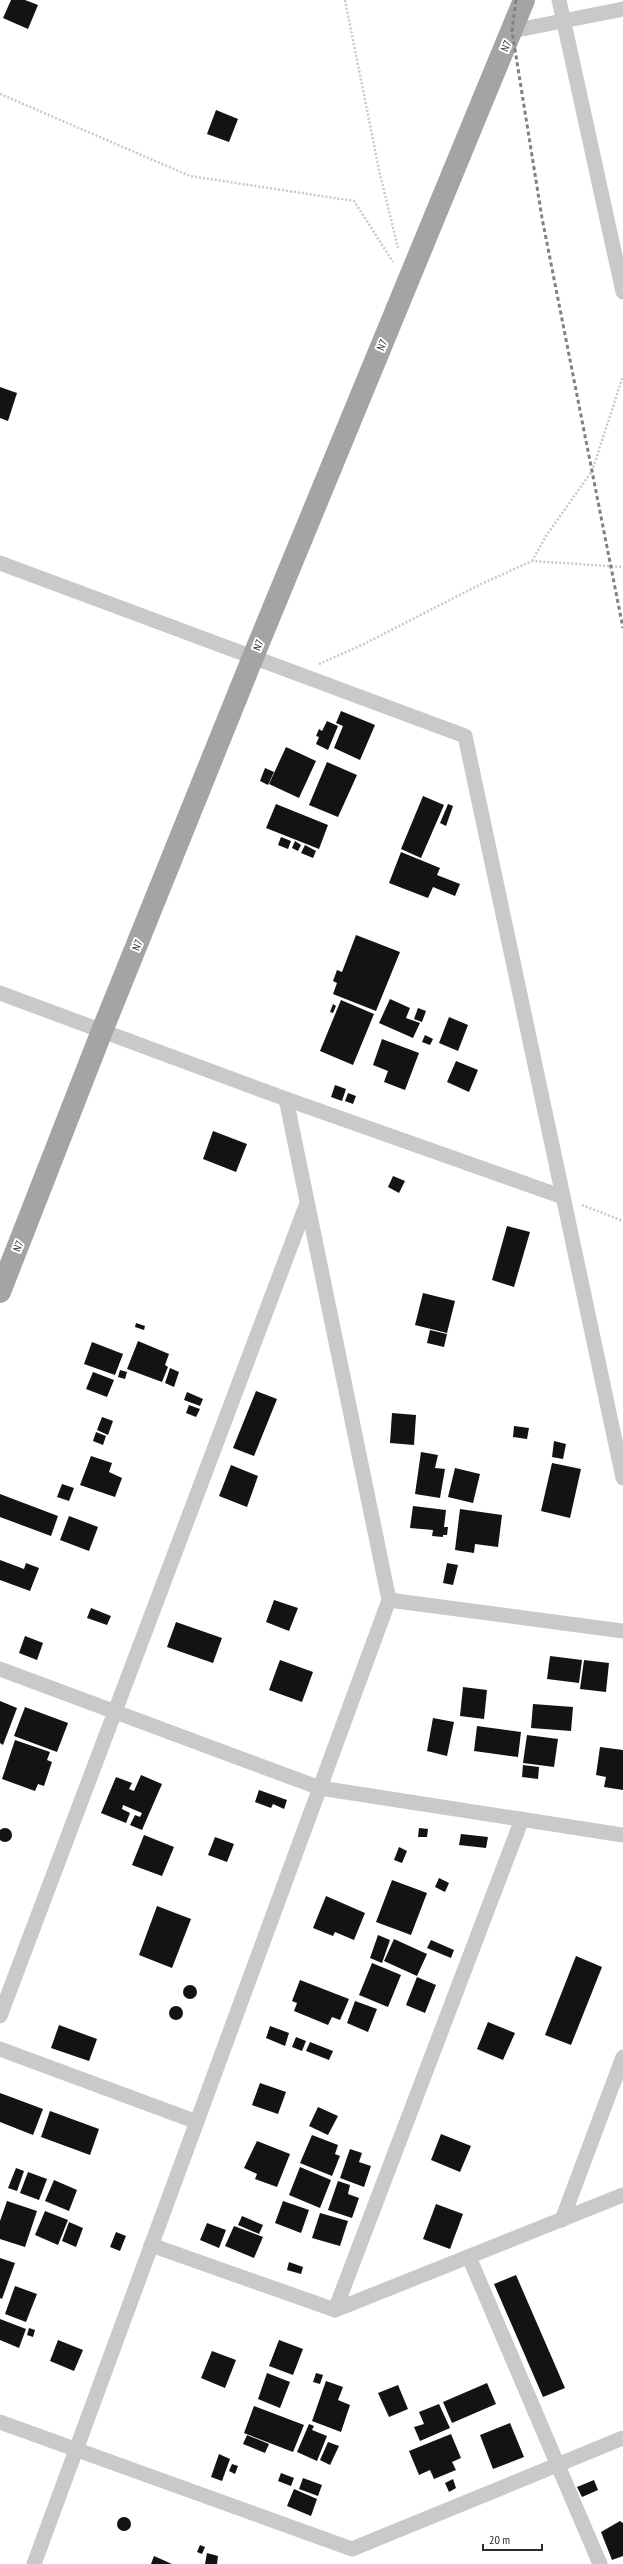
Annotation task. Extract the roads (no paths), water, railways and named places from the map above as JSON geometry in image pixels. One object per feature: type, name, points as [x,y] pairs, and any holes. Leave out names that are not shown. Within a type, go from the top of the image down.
[{"type":"main road","name":"N7","points":[[0,1292],[102,1031],[253,657],[524,0]]},
{"type":"street","points":[[559,0],[565,21],[623,292]]},
{"type":"street","points":[[512,31],[623,9]]},
{"type":"street","points":[[0,563],[465,736],[623,1478]]},
{"type":"street","points":[[0,993],[286,1099],[563,1197]]},
{"type":"street","points":[[34,2564],[389,1600],[286,1099]]},
{"type":"street","points":[[0,2016],[307,1203]]},
{"type":"street","points":[[389,1600],[623,1631]]},
{"type":"street","points":[[0,1669],[320,1788],[623,1835]]},
{"type":"street","points":[[335,2310],[522,1819]]},
{"type":"street","points":[[0,2049],[197,2122]]},
{"type":"street","points":[[562,2220],[623,2057]]},
{"type":"street","points":[[152,2245],[335,2310],[623,2195]]},
{"type":"street","points":[[469,2257],[600,2564]]},
{"type":"street","points":[[0,2422],[352,2549],[623,2438]]},
{"type":"railway","points":[[516,0],[512,31],[542,218],[623,628]]}]
